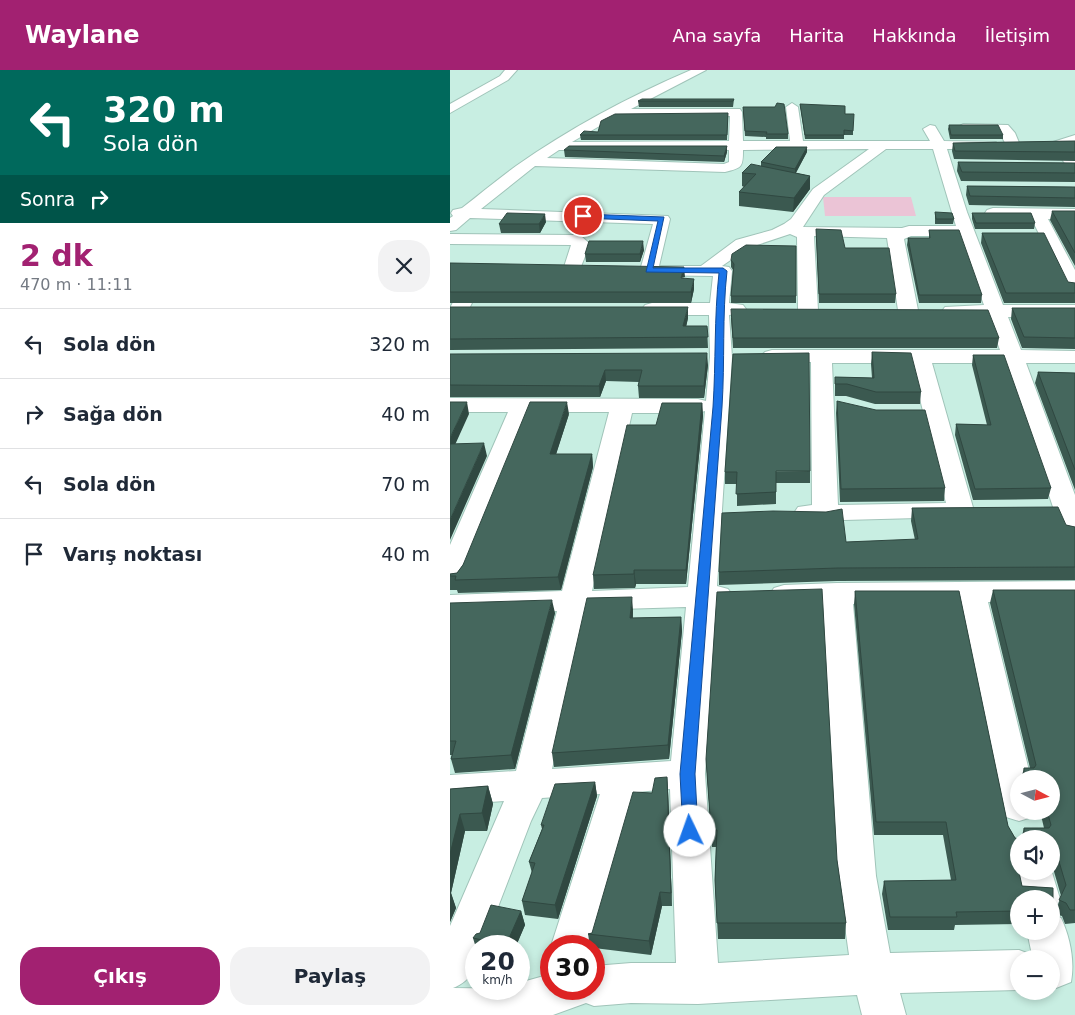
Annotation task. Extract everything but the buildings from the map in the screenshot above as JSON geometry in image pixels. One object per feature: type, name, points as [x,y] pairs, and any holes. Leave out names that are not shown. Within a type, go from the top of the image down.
[{"type":"street","points":[[450,109],[504,78],[511,70]]},
{"type":"street","points":[[450,226],[458,213],[583,129],[657,89],[700,70]]},
{"type":"street","points":[[792,107],[799,127],[797,146]]},
{"type":"street","points":[[614,113],[736,112],[736,164],[732,167]]},
{"type":"street","points":[[718,127],[737,127]]},
{"type":"street","points":[[556,146],[881,146],[929,134],[1003,128],[1008,133],[1013,145]]},
{"type":"street","points":[[583,129],[613,129]]},
{"type":"street","points":[[929,134],[1013,145],[1075,145]]},
{"type":"street","points":[[929,134],[953,166],[960,188],[959,212],[973,234],[996,312],[1072,516],[1037,510]]},
{"type":"street","points":[[1058,145],[1075,139]]},
{"type":"street","points":[[1058,145],[1074,167]]},
{"type":"street","points":[[795,230],[797,222],[812,198],[825,186],[878,150],[881,146]]},
{"type":"street","points":[[532,162],[732,167],[748,170]]},
{"type":"street","points":[[1055,166],[1074,167]]},
{"type":"street","points":[[807,182],[825,186]]},
{"type":"street","points":[[959,212],[1075,214]]},
{"type":"street","points":[[458,213],[662,219],[649,271]]},
{"type":"street","points":[[1037,214],[1075,287]]},
{"type":"street","points":[[788,310],[817,310],[805,235],[795,230]]},
{"type":"street","points":[[706,271],[710,266],[740,245],[795,230],[973,234]]},
{"type":"street","points":[[902,233],[895,239],[899,310],[1075,311]]},
{"type":"street","points":[[1031,236],[1048,236]]},
{"type":"street","points":[[450,239],[578,241],[582,244],[572,270]]},
{"type":"street","points":[[740,245],[754,248],[806,249]]},
{"type":"street","points":[[450,328],[455,310],[488,268],[460,268]]},
{"type":"street","points":[[553,269],[591,270]]},
{"type":"street","points":[[629,270],[723,271],[719,309],[727,357],[717,407],[721,516],[701,597],[688,774],[698,984]]},
{"type":"street","points":[[629,309],[758,309]]},
{"type":"street","points":[[455,310],[479,310]]},
{"type":"street","points":[[821,356],[832,404],[825,514]]},
{"type":"street","points":[[782,513],[971,511],[936,413],[920,356]]},
{"type":"street","points":[[727,357],[1075,357]]},
{"type":"street","points":[[450,405],[717,407]]},
{"type":"street","points":[[450,577],[523,405]]},
{"type":"street","points":[[450,969],[460,952],[505,838],[530,785],[622,405]]},
{"type":"street","points":[[909,413],[936,413]]},
{"type":"street","points":[[450,605],[701,597],[971,591],[1075,591]]},
{"type":"street","points":[[971,591],[1011,770]]},
{"type":"street","points":[[837,594],[857,876],[873,974],[884,1015]]},
{"type":"street","points":[[450,790],[688,774]]},
{"type":"street","points":[[575,935],[623,778]]},
{"type":"street","points":[[605,985],[631,983],[698,984],[1010,964]]},
{"type":"street","points":[[450,1009],[503,1009],[540,998]]},
{"type":"shaded area","points":[[823,197],[911,197],[916,216],[825,216]]},
{"type":"route","points":[[583,216],[662,219],[649,271],[723,271],[719,309],[720,357],[717,407],[688,774],[690,831]]}]
